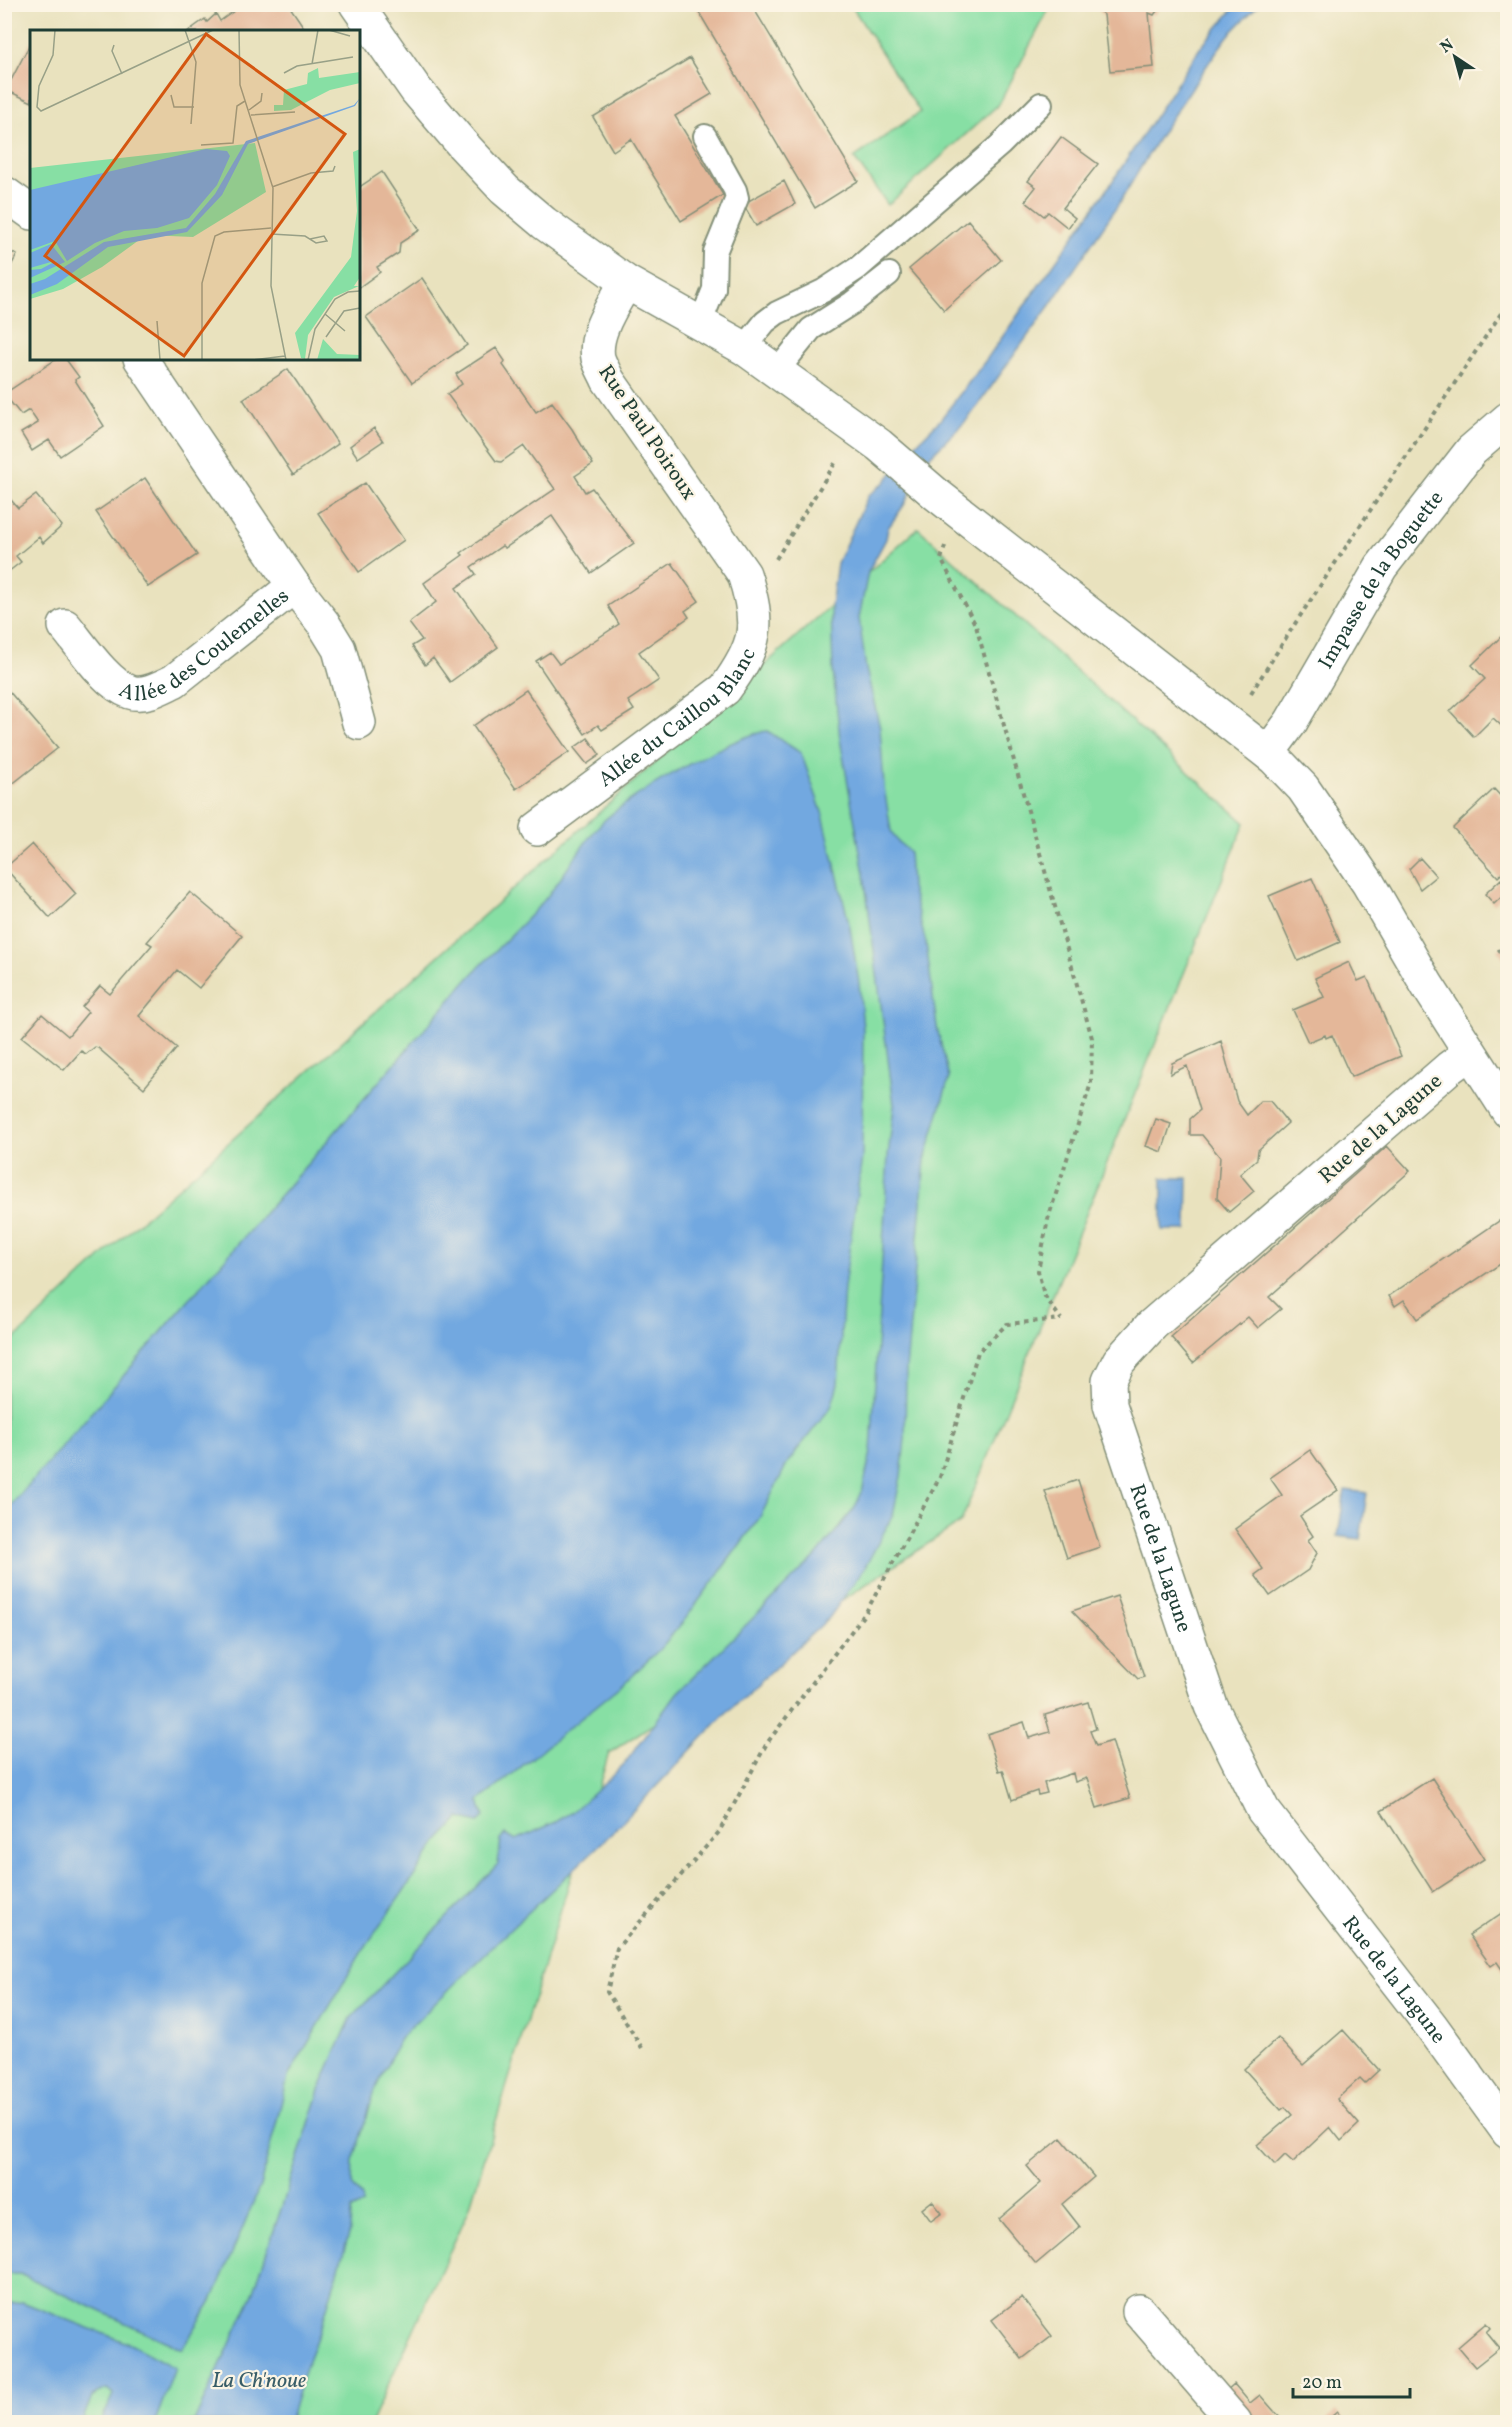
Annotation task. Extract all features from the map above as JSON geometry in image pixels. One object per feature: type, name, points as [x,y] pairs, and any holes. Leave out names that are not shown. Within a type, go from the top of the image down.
[{"type":"street","points":[[356,4],[416,90],[505,190],[574,246],[626,282],[744,348],[879,444],[936,494],[1268,753],[1304,788],[1362,873],[1427,985],[1470,1053],[1505,1100]]},
{"type":"street","points":[[4,193],[30,212]]},
{"type":"street","name":"Rue Paul Poiroux","points":[[626,282],[597,342],[598,359],[608,380],[744,574]]},
{"type":"street","name":"Allée des Coulemelles","points":[[142,360],[339,649],[358,723]]},
{"type":"street","name":"Impasse de la Boguette","points":[[1268,753],[1291,722],[1382,567],[1471,451],[1508,419]]},
{"type":"street","name":"Allée du Caillou Blanc","points":[[537,829],[724,689],[742,666],[752,642],[756,621],[753,600],[744,574]]},
{"type":"street","name":"Allée des Coulemelles","points":[[65,626],[112,682],[131,692],[151,692],[174,681],[294,586]]},
{"type":"street","name":"Rue de la Lagune","points":[[1470,1053],[1449,1068],[1152,1325],[1119,1361],[1109,1382],[1110,1405],[1211,1707],[1263,1810],[1432,2027],[1508,2132]]},
{"type":"street","points":[[1139,2310],[1234,2422]]},
{"type":"lane","points":[[744,348],[765,322],[777,313],[823,291],[875,254],[1000,145],[1041,104]]},
{"type":"lane","points":[[700,324],[714,289],[716,252],[737,198],[735,190],[705,136]]},
{"type":"lane","points":[[777,371],[811,329],[852,303],[889,274]]},
{"type":"path","points":[[1232,724],[1304,609],[1508,303]]},
{"type":"path","points":[[744,574],[774,562],[833,464],[842,456]]},
{"type":"path","points":[[642,2048],[607,1992],[617,1948],[719,1832],[767,1743],[866,1612],[940,1477],[978,1352],[1007,1324],[1061,1319],[1044,1295],[1038,1271],[1048,1220],[1091,1083],[1092,1038],[976,626],[941,559],[947,542]]},
{"type":"green space","points":[[851,5],[1051,5],[999,104],[888,205],[854,158],[920,112]]},
{"type":"green space","points":[[918,528],[1245,823],[961,1522],[609,1753],[468,2212],[371,2422],[5,2422],[5,1348],[114,1245]]},
{"type":"water","name":"La Ch'noue","points":[[1237,5],[1258,5],[1228,36],[1214,55],[1164,129],[1118,205],[968,419],[927,459],[904,505],[888,528],[886,539],[868,572],[859,618],[866,669],[880,728],[884,787],[891,831],[898,842],[909,851],[911,887],[926,943],[937,1027],[949,1078],[925,1160],[906,1369],[905,1439],[901,1476],[893,1515],[864,1569],[829,1618],[725,1714],[612,1833],[400,2038],[375,2090],[353,2161],[352,2185],[362,2197],[363,2204],[351,2210],[350,2231],[289,2422],[194,2422],[253,2294],[324,2078],[351,2018],[498,1864],[501,1839],[506,1834],[516,1840],[556,1822],[572,1812],[625,1763],[677,1693],[816,1556],[854,1509],[862,1492],[871,1452],[888,1156],[894,1105],[864,874],[840,739],[833,671],[831,607],[837,563],[868,496],[885,482],[912,448],[940,420],[986,360],[1110,185],[1202,45]]},
{"type":"water","points":[[767,731],[801,753],[823,815],[850,928],[859,983],[863,1028],[862,1157],[844,1287],[838,1384],[831,1407],[788,1462],[760,1517],[686,1618],[660,1649],[622,1685],[479,1801],[484,1816],[478,1823],[460,1818],[436,1844],[361,1953],[288,2077],[260,2186],[212,2301],[182,2349],[20,2274],[5,2274],[5,1512],[469,978],[540,905],[597,828],[628,802],[677,771],[728,744]]},
{"type":"water","points":[[1162,1178],[1188,1178],[1187,1230],[1162,1230]]},
{"type":"water","points":[[1345,1490],[1367,1493],[1360,1539],[1338,1536]]},
{"type":"water","points":[[22,2302],[130,2344],[175,2368],[155,2422],[101,2422],[113,2394],[107,2389],[92,2396],[82,2422],[5,2422],[5,2304]]},
{"type":"building","points":[[244,4],[288,4],[303,26],[301,30],[190,30],[205,19],[207,22],[216,14],[220,21]]},
{"type":"building","points":[[694,4],[751,4],[858,181],[815,208]]},
{"type":"building","points":[[1091,4],[1162,4],[1154,15],[1149,13],[1154,67],[1110,71],[1104,15]]},
{"type":"building","points":[[30,44],[30,101],[6,90]]},
{"type":"building","points":[[690,58],[712,94],[675,116],[723,195],[681,221],[631,139],[613,151],[593,117]]},
{"type":"building","points":[[1061,137],[1098,164],[1063,208],[1075,218],[1068,228],[1048,212],[1044,216],[1025,201],[1036,187],[1028,181]]},
{"type":"building","points":[[382,172],[420,230],[400,243],[399,253],[377,267],[380,272],[360,287],[360,187]]},
{"type":"building","points":[[784,181],[795,204],[756,226],[743,204]]},
{"type":"building","points":[[968,220],[1001,260],[944,310],[909,269]]},
{"type":"building","points":[[4,248],[17,255],[4,278]]},
{"type":"building","points":[[422,278],[467,345],[412,383],[366,317]]},
{"type":"building","points":[[496,348],[505,361],[503,365],[536,412],[552,402],[572,429],[593,464],[575,476],[585,492],[592,488],[634,543],[591,573],[552,516],[505,548],[502,546],[471,567],[476,574],[456,588],[498,647],[450,682],[433,658],[425,665],[412,646],[422,640],[409,623],[436,602],[424,583],[463,555],[461,553],[555,489],[524,446],[501,462],[496,461],[447,394],[462,384],[456,374]]},
{"type":"building","points":[[55,360],[66,360],[79,377],[75,380],[104,426],[60,456],[49,440],[32,451],[21,433],[38,423],[29,410],[21,415],[4,394]]},
{"type":"building","points":[[288,369],[338,444],[293,475],[243,399]]},
{"type":"building","points":[[374,428],[383,441],[358,458],[350,446]]},
{"type":"building","points":[[145,478],[197,555],[148,587],[96,512]]},
{"type":"building","points":[[365,483],[404,540],[359,572],[318,513]]},
{"type":"building","points":[[4,492],[18,508],[36,495],[62,526],[43,543],[39,537],[16,556],[21,562],[4,575]]},
{"type":"building","points":[[672,563],[699,601],[685,611],[689,617],[639,652],[659,680],[628,701],[634,710],[602,730],[598,725],[585,734],[536,661],[550,652],[559,664],[619,624],[608,606]]},
{"type":"building","points":[[1508,630],[1508,728],[1506,730],[1493,718],[1474,737],[1450,711],[1485,679],[1472,665]]},
{"type":"building","points":[[7,689],[58,748],[11,785],[4,777],[4,691]]},
{"type":"building","points":[[526,690],[569,752],[516,789],[473,726]]},
{"type":"building","points":[[588,738],[600,755],[587,764],[574,748]]},
{"type":"building","points":[[1494,789],[1508,804],[1508,868],[1498,877],[1453,828]]},
{"type":"building","points":[[32,844],[76,894],[50,918],[5,868]]},
{"type":"building","points":[[1420,858],[1436,876],[1420,889],[1409,869]]},
{"type":"building","points":[[1312,878],[1340,942],[1298,961],[1269,896]]},
{"type":"building","points":[[1501,879],[1508,886],[1508,891],[1494,904],[1485,894]]},
{"type":"building","points":[[190,892],[242,936],[199,988],[177,970],[139,1016],[177,1048],[144,1088],[98,1048],[95,1047],[86,1054],[81,1051],[64,1070],[22,1037],[42,1014],[68,1036],[88,1012],[82,1007],[100,986],[110,994],[152,945],[147,942]]},
{"type":"building","points":[[1508,944],[1508,964],[1498,950]]},
{"type":"building","points":[[1349,962],[1358,981],[1367,977],[1401,1056],[1351,1077],[1332,1035],[1326,1038],[1325,1035],[1308,1042],[1293,1010],[1324,997],[1315,978]]},
{"type":"building","points":[[1221,1041],[1237,1101],[1247,1115],[1261,1101],[1270,1101],[1288,1123],[1258,1150],[1257,1159],[1240,1174],[1254,1191],[1229,1212],[1217,1198],[1220,1157],[1202,1135],[1190,1135],[1190,1119],[1200,1110],[1187,1066],[1170,1074],[1172,1063]]},
{"type":"building","points":[[1156,1119],[1171,1124],[1162,1152],[1146,1146]]},
{"type":"building","points":[[1387,1146],[1410,1171],[1269,1297],[1281,1309],[1258,1328],[1248,1317],[1193,1363],[1171,1337]]},
{"type":"building","points":[[1508,1215],[1508,1259],[1417,1319],[1404,1300],[1395,1306],[1389,1296]]},
{"type":"building","points":[[1310,1450],[1338,1490],[1300,1516],[1313,1536],[1308,1540],[1317,1553],[1308,1570],[1270,1596],[1255,1575],[1263,1569],[1235,1529],[1282,1495],[1270,1478]]},
{"type":"building","points":[[1078,1480],[1100,1547],[1067,1558],[1045,1491]]},
{"type":"building","points":[[1117,1596],[1144,1677],[1138,1679],[1072,1611]]},
{"type":"building","points":[[1088,1702],[1096,1729],[1090,1731],[1096,1746],[1112,1741],[1130,1798],[1097,1808],[1087,1778],[1075,1782],[1073,1773],[1044,1783],[1047,1793],[1038,1795],[1037,1791],[1012,1800],[1003,1770],[999,1771],[987,1734],[1024,1722],[1029,1738],[1050,1732],[1045,1715]]},
{"type":"building","points":[[1432,1778],[1484,1859],[1433,1892],[1381,1811]]},
{"type":"building","points":[[1508,1909],[1508,1978],[1497,1962],[1491,1966],[1469,1935]]},
{"type":"building","points":[[1343,2030],[1379,2070],[1365,2083],[1360,2078],[1337,2099],[1359,2124],[1341,2141],[1330,2127],[1293,2162],[1285,2155],[1275,2165],[1257,2145],[1292,2115],[1285,2107],[1281,2110],[1244,2069],[1278,2038],[1303,2065]]},
{"type":"building","points":[[1061,2138],[1094,2177],[1062,2204],[1080,2227],[1036,2264],[999,2219],[1041,2183],[1027,2166]]},
{"type":"building","points":[[932,2201],[942,2213],[931,2221],[922,2209]]},
{"type":"building","points":[[1022,2297],[1052,2336],[1022,2359],[992,2320]]},
{"type":"building","points":[[1486,2323],[1490,2328],[1486,2332],[1499,2348],[1475,2367],[1458,2347]]},
{"type":"building","points":[[1234,2384],[1250,2403],[1260,2395],[1282,2420],[1253,2422],[1226,2391]]},
{"type":"building","points":[[1337,2412],[1346,2422],[1325,2422]]}]
